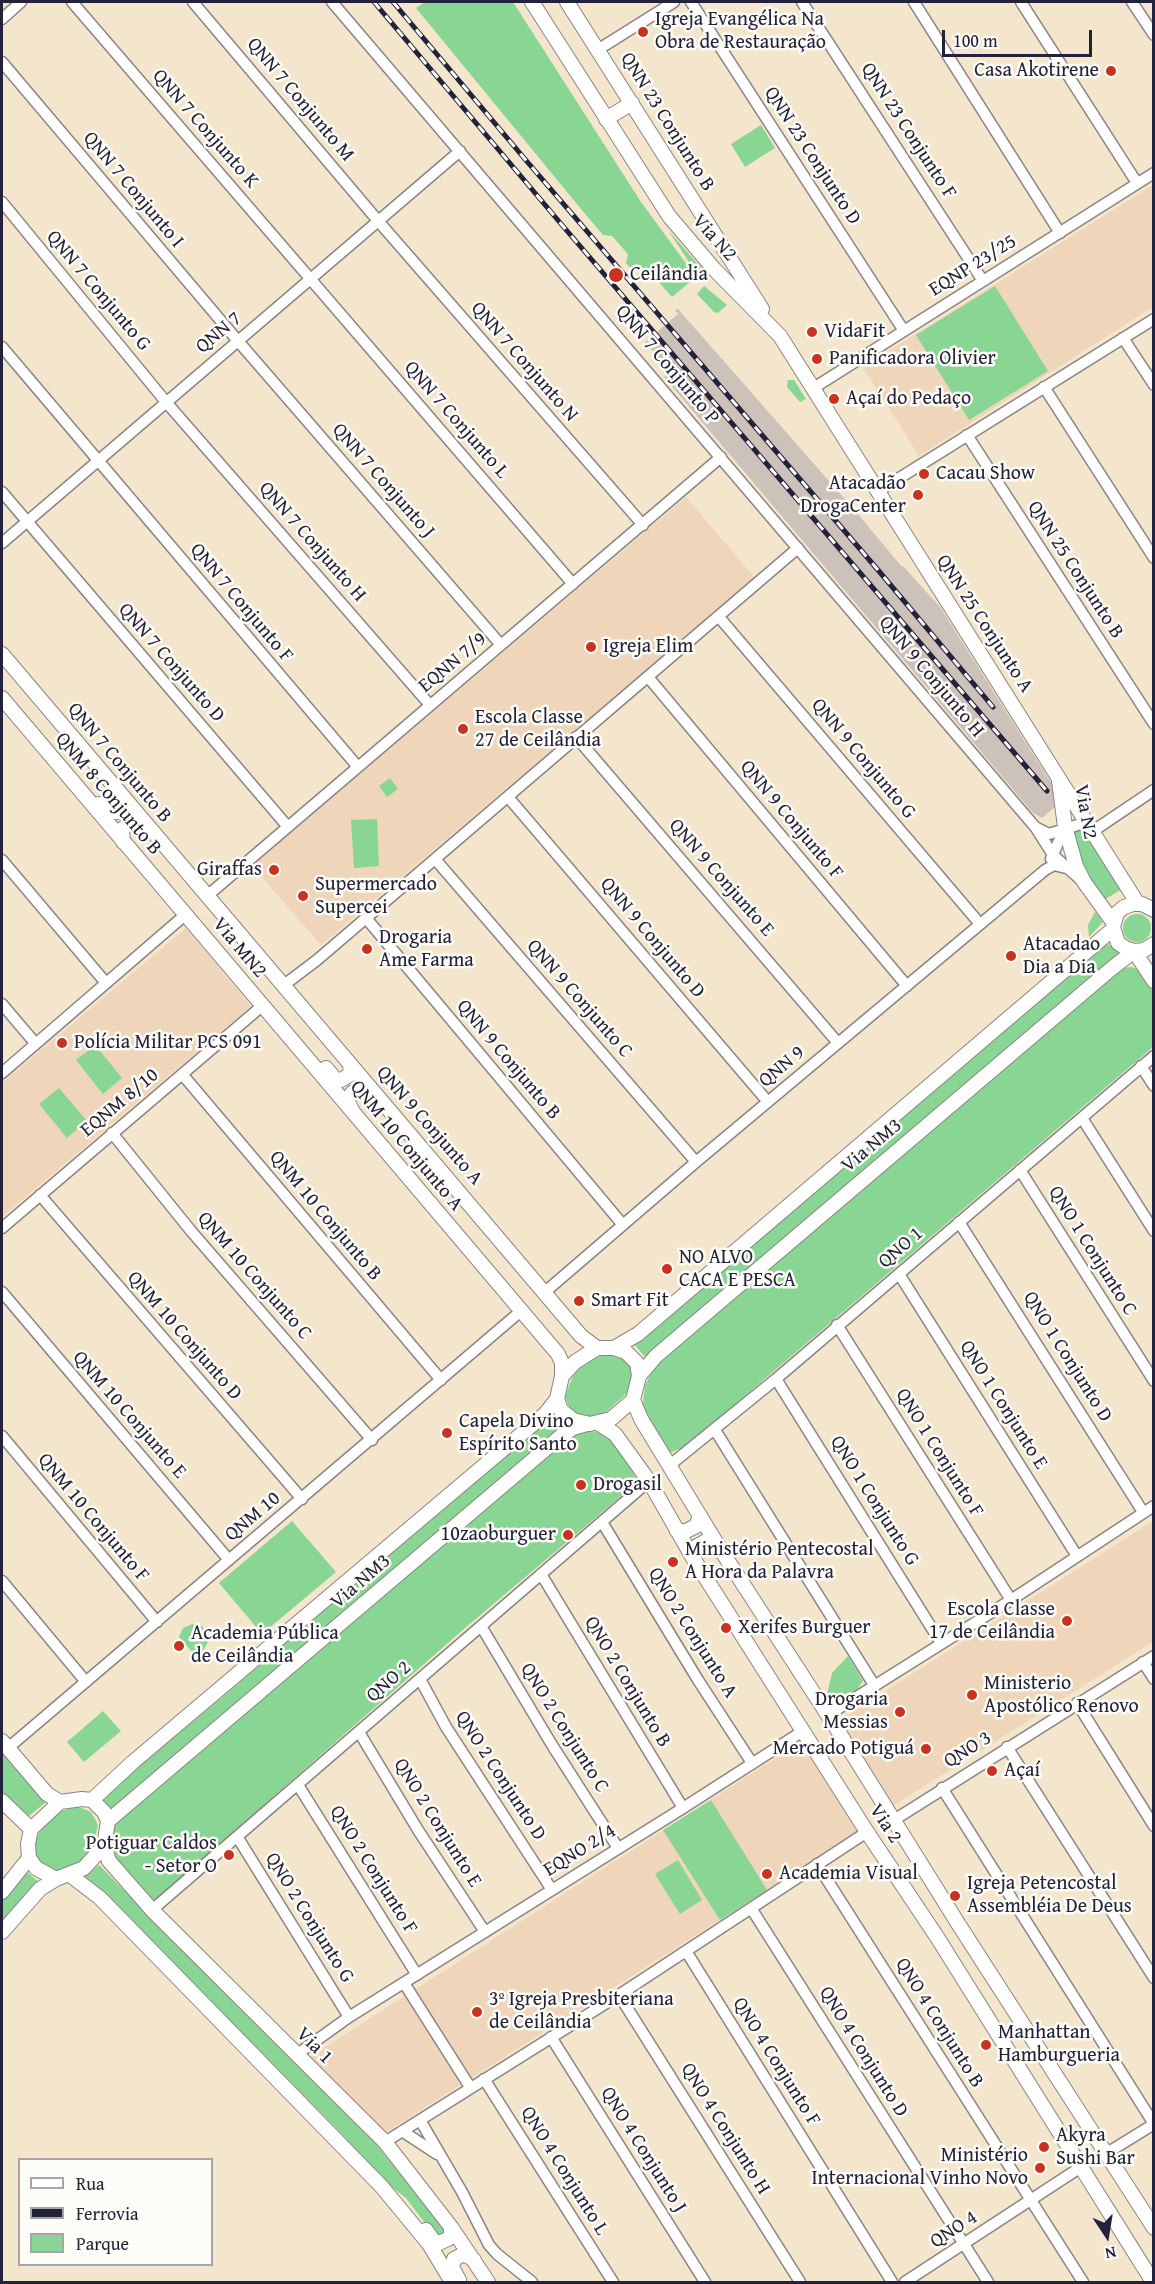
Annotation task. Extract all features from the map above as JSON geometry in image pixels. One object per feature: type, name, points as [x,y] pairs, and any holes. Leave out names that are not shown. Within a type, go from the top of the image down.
[{"type":"main road","name":"Via N2","points":[[532,2],[669,216],[714,268],[780,336],[877,492]]},
{"type":"main road","name":"QNN 23 Conjunto B","points":[[567,2],[780,336]]},
{"type":"main road","points":[[606,119],[632,103]]},
{"type":"main road","name":"QNN 25 Conjunto A","points":[[877,492],[1059,776]]},
{"type":"main road","name":"QNN 7 Conjunto B","points":[[2,654],[204,893]]},
{"type":"main road","name":"QNM 8 Conjunto B","points":[[2,698],[185,915]]},
{"type":"main road","points":[[26,726],[60,757],[105,812],[117,812],[123,802],[120,795]]},
{"type":"main road","name":"Via N2","points":[[1059,776],[1147,904]]},
{"type":"main road","name":"Via N2","points":[[1059,776],[1065,827],[1076,866],[1113,926],[1118,943],[1134,951],[1154,981]]},
{"type":"main road","points":[[123,842],[121,833],[124,827],[130,823],[135,824],[175,870],[204,893]]},
{"type":"main road","name":"Via MN2","points":[[204,893],[284,985]]},
{"type":"main road","name":"Via NM3","points":[[614,1348],[638,1334],[1113,926],[1117,913],[1124,907],[1147,904]]},
{"type":"main road","name":"Via MN2","points":[[185,915],[262,1006]]},
{"type":"main road","points":[[1134,951],[1144,950],[1154,944]]},
{"type":"main road","name":"Via NM3","points":[[639,1376],[656,1356],[1134,951]]},
{"type":"main road","name":"QNN 9 Conjunto A","points":[[284,985],[545,1293]]},
{"type":"main road","points":[[250,993],[289,1026],[336,1080],[341,1080],[351,1074],[350,1064]]},
{"type":"main road","name":"QNM 10 Conjunto A","points":[[262,1006],[521,1311]]},
{"type":"main road","points":[[354,1115],[348,1102],[349,1097],[353,1092],[359,1090],[364,1092],[420,1160],[457,1188]]},
{"type":"main road","points":[[545,1293],[580,1336],[597,1348]]},
{"type":"main road","points":[[521,1311],[558,1354],[562,1363],[562,1376],[557,1399],[561,1410],[573,1420],[592,1423],[618,1414],[633,1400],[639,1376],[633,1357],[627,1352],[614,1348],[597,1348],[575,1362],[562,1376]]},
{"type":"main road","name":"Via NM3","points":[[92,1800],[133,1762],[545,1414],[557,1399]]},
{"type":"main road","name":"Via 2","points":[[633,1400],[641,1419],[717,1544],[1154,2228]]},
{"type":"main road","name":"Via NM3","points":[[108,1821],[561,1436],[573,1428],[592,1423]]},
{"type":"main road","name":"Via 2","points":[[592,1423],[615,1434],[649,1481],[676,1531],[867,1832],[937,1936],[951,1962],[1153,2283]]},
{"type":"main road","points":[[676,1531],[687,1531],[696,1526],[700,1516]]},
{"type":"main road","points":[[693,1558],[697,1546],[706,1541],[717,1544]]},
{"type":"main road","points":[[2,1932],[40,1889],[90,1863],[104,1846],[108,1821],[104,1812],[92,1800],[60,1802],[47,1794],[5,1745]]},
{"type":"main road","points":[[2,1801],[31,1829]]},
{"type":"main road","points":[[56,1879],[36,1868],[29,1858],[28,1844],[31,1829],[60,1802]]},
{"type":"main road","name":"Via 1","points":[[104,1846],[109,1861],[152,1910],[385,2142],[451,2227],[488,2283]]},
{"type":"main road","points":[[2,1892],[29,1858]]},
{"type":"main road","points":[[70,1875],[100,1898],[382,2187],[429,2244],[452,2283]]},
{"type":"main road","points":[[937,1936],[943,1938],[953,1935],[959,1925]]},
{"type":"main road","points":[[951,1962],[954,1954],[965,1948],[975,1950]]},
{"type":"main road","points":[[382,2187],[404,2201],[433,2240],[439,2242],[448,2239],[451,2236],[451,2227]]},
{"type":"main road","points":[[461,2283],[453,2270],[452,2262],[459,2255],[468,2256],[474,2260]]},
{"type":"street","points":[[2,19],[21,2]]},
{"type":"street","name":"QNN 7 Conjunto K","points":[[72,2],[311,280]]},
{"type":"street","name":"QNN 7 Conjunto M","points":[[193,2],[379,222]]},
{"type":"street","name":"QNN 7 Conjunto P","points":[[332,2],[798,548]]},
{"type":"street","points":[[599,49],[674,2]]},
{"type":"street","name":"QNN 23 Conjunto D","points":[[691,2],[904,331]]},
{"type":"street","name":"QNN 23 Conjunto F","points":[[802,2],[983,281]]},
{"type":"street","points":[[914,2],[1060,233]]},
{"type":"street","points":[[1021,2],[1137,183]]},
{"type":"street","points":[[1132,2],[1154,35]]},
{"type":"street","name":"QNN 7 Conjunto I","points":[[2,62],[238,341]]},
{"type":"street","name":"QNN 7","points":[[2,543],[460,151]]},
{"type":"street","name":"EQNP 23/25","points":[[812,388],[1154,173]]},
{"type":"street","name":"QNN 7 Conjunto G","points":[[2,202],[166,402]]},
{"type":"street","name":"QNN 7 Conjunto N","points":[[379,222],[643,525]]},
{"type":"street","name":"QNN 7 Conjunto L","points":[[311,280],[573,584]]},
{"type":"street","points":[[877,492],[1154,319]]},
{"type":"street","points":[[1123,338],[1154,385]]},
{"type":"street","name":"QNN 7 Conjunto J","points":[[238,341],[501,645]]},
{"type":"street","name":"QNN 7 Conjunto F","points":[[2,347],[358,767]]},
{"type":"street","points":[[1044,387],[1154,558]]},
{"type":"street","name":"QNN 7 Conjunto H","points":[[166,402],[430,705]]},
{"type":"street","name":"QNN 25 Conjunto B","points":[[967,435],[1154,724]]},
{"type":"street","name":"EQNN 7/9","points":[[204,893],[288,827],[721,457]]},
{"type":"street","name":"QNN 7 Conjunto D","points":[[2,492],[288,827]]},
{"type":"street","points":[[284,985],[366,918],[798,548]]},
{"type":"street","name":"QNN 9 Conjunto H","points":[[798,548],[1036,828],[1053,855],[1084,882]]},
{"type":"street","name":"QNN 9 Conjunto G","points":[[719,617],[980,924]]},
{"type":"street","name":"QNN 9 Conjunto F","points":[[648,676],[907,986]]},
{"type":"street","name":"QNN 9 Conjunto E","points":[[576,737],[838,1043]]},
{"type":"street","points":[[1036,828],[1049,834],[1065,827],[1092,826],[1154,790]]},
{"type":"street","name":"QNN 9 Conjunto D","points":[[508,797],[768,1102]]},
{"type":"street","name":"QNN 9","points":[[545,1293],[696,1162],[1045,870],[1065,827]]},
{"type":"street","name":"QNN 9 Conjunto C","points":[[435,859],[696,1162]]},
{"type":"street","points":[[2,860],[106,983]]},
{"type":"street","points":[[1045,870],[1054,865],[1069,870]]},
{"type":"street","points":[[2,1073],[185,915]]},
{"type":"street","name":"QNN 9 Conjunto B","points":[[366,918],[623,1225]]},
{"type":"street","points":[[2,1004],[36,1043]]},
{"type":"street","name":"EQNM 8/10","points":[[2,1228],[262,1006]]},
{"type":"street","name":"QNO 1","points":[[670,1466],[716,1430],[1154,1056]]},
{"type":"street","points":[[1141,1066],[1154,1086]]},
{"type":"street","name":"QNM 10 Conjunto B","points":[[182,1074],[441,1380]]},
{"type":"street","points":[[1082,1118],[1154,1231]]},
{"type":"street","name":"QNM 10 Conjunto C","points":[[112,1134],[191,1231],[372,1440]]},
{"type":"street","name":"QNO 1 Conjunto C","points":[[1020,1170],[1154,1381]]},
{"type":"street","name":"QNM 10 Conjunto D","points":[[40,1195],[302,1499]]},
{"type":"street","name":"QNO 1 Conjunto D","points":[[959,1222],[1143,1512]]},
{"type":"street","name":"QNO 1 Conjunto E","points":[[899,1274],[1077,1556]]},
{"type":"street","name":"QNM 10 Conjunto E","points":[[2,1292],[229,1560]]},
{"type":"street","name":"QNM 10","points":[[5,1745],[157,1623],[521,1311]]},
{"type":"street","name":"QNO 1 Conjunto F","points":[[837,1325],[1011,1600]]},
{"type":"street","name":"QNO 1 Conjunto G","points":[[776,1379],[941,1643]]},
{"type":"street","points":[[716,1430],[874,1685]]},
{"type":"street","name":"QNM 10 Conjunto F","points":[[2,1436],[157,1623]]},
{"type":"street","name":"QNO 2","points":[[152,1910],[649,1481]]},
{"type":"street","points":[[828,1715],[1011,1600],[1154,1506]]},
{"type":"street","name":"QNO 2 Conjunto A","points":[[602,1522],[698,1680],[752,1763]]},
{"type":"street","name":"QNO 2 Conjunto B","points":[[541,1575],[683,1808]]},
{"type":"street","points":[[2,1581],[86,1682]]},
{"type":"street","name":"QNO 2 Conjunto C","points":[[480,1626],[618,1848]]},
{"type":"street","name":"QNO 3","points":[[894,1820],[1154,1656]]},
{"type":"street","points":[[1143,1662],[1154,1679]]},
{"type":"street","name":"QNO 2 Conjunto D","points":[[420,1679],[446,1727],[552,1890]]},
{"type":"street","points":[[1077,1703],[1154,1826]]},
{"type":"street","name":"EQNO 2/4","points":[[296,2055],[349,2017],[803,1731]]},
{"type":"street","name":"QNO 2 Conjunto E","points":[[359,1732],[418,1830],[485,1932]]},
{"type":"street","points":[[1007,1747],[1154,1978]]},
{"type":"street","name":"QNO 2 Conjunto F","points":[[298,1785],[417,1975]]},
{"type":"street","points":[[942,1788],[1153,2124],[1107,2153]]},
{"type":"street","points":[[385,2142],[686,1952],[867,1832]]},
{"type":"street","name":"QNO 2 Conjunto G","points":[[238,1838],[349,2017]]},
{"type":"street","name":"QNO 4 Conjunto B","points":[[817,1864],[1083,2283]]},
{"type":"street","name":"QNO 4 Conjunto D","points":[[751,1908],[988,2283]]},
{"type":"street","name":"QNO 4 Conjunto F","points":[[686,1952],[892,2283]]},
{"type":"street","points":[[404,1983],[470,2087]]},
{"type":"street","name":"QNO 4 Conjunto H","points":[[619,1995],[800,2283]]},
{"type":"street","name":"QNO 4 Conjunto J","points":[[551,2037],[705,2283]]},
{"type":"street","name":"QNO 4 Conjunto L","points":[[484,2079],[613,2283]]},
{"type":"street","points":[[420,2120],[462,2192],[489,2245],[532,2283]]},
{"type":"street","points":[[402,2131],[439,2156]]},
{"type":"street","name":"QNO 4","points":[[905,2283],[1082,2167]]},
{"type":"shaded area","points":[[1153,185],[1153,307],[919,456],[863,367]]},
{"type":"shaded area","points":[[678,309],[851,506],[849,508],[855,515],[857,513],[902,567],[940,607],[1052,784],[1057,805],[1042,818],[1033,813],[664,377],[670,370],[645,342],[678,314],[675,310]]},
{"type":"shaded area","points":[[686,497],[755,578],[321,945],[252,866]]},
{"type":"shaded area","points":[[186,928],[251,1006],[2,1217],[2,1083]]},
{"type":"shaded area","points":[[1153,1521],[1153,1642],[893,1806],[838,1721]]},
{"type":"shaded area","points":[[804,1740],[860,1830],[720,1920],[385,2133],[308,2058]]},
{"type":"green space","points":[[425,2],[513,2],[641,202],[696,277],[672,297],[648,270],[644,270],[642,275],[635,267],[631,269],[626,263],[628,254],[612,236],[603,235],[416,8]]},
{"type":"green space","points":[[761,125],[775,148],[745,167],[731,144]]},
{"type":"green space","points":[[668,230],[704,271],[700,274],[689,262]]},
{"type":"green space","points":[[704,286],[727,305],[718,313],[714,312],[697,294]]},
{"type":"green space","points":[[995,286],[1048,371],[969,420],[916,335]]},
{"type":"green space","points":[[788,380],[794,380],[806,399],[800,402],[787,387]]},
{"type":"green space","points":[[390,778],[398,789],[387,797],[379,786]]},
{"type":"green space","points":[[377,819],[379,866],[354,868],[351,820]]},
{"type":"green space","points":[[1084,829],[1122,889],[1104,900],[1088,880],[1071,831]]},
{"type":"green space","points":[[1095,912],[1103,922],[1089,937],[1088,925]]},
{"type":"green space","points":[[1137,914],[1147,918],[1151,928],[1147,938],[1137,942],[1127,938],[1123,928],[1127,918]]},
{"type":"green space","points":[[1108,944],[1120,953],[810,1220],[645,1357],[634,1344],[1100,947]]},
{"type":"green space","points":[[1132,967],[1141,971],[1153,991],[1153,1047],[685,1447],[666,1454],[644,1413],[643,1403],[645,1385],[658,1362],[1121,968]]},
{"type":"green space","points":[[95,1045],[122,1078],[103,1094],[76,1060]]},
{"type":"green space","points":[[59,1088],[87,1121],[67,1138],[39,1104]]},
{"type":"green space","points":[[610,1353],[623,1357],[631,1366],[633,1375],[626,1394],[606,1412],[591,1417],[575,1413],[570,1409],[565,1397],[572,1378],[591,1359]]},
{"type":"green space","points":[[554,1412],[565,1426],[111,1811],[100,1798],[232,1689]]},
{"type":"green space","points":[[586,1430],[602,1433],[614,1443],[635,1476],[633,1486],[465,1628],[158,1898],[151,1900],[120,1870],[110,1846],[116,1823],[573,1434]]},
{"type":"green space","points":[[292,1521],[336,1572],[262,1634],[219,1583]]},
{"type":"green space","points":[[192,1624],[202,1626],[210,1638],[203,1651],[194,1654],[179,1637],[183,1628]]},
{"type":"green space","points":[[848,1656],[863,1681],[856,1691],[842,1699],[832,1701],[827,1695],[832,1673]]},
{"type":"green space","points":[[103,1711],[121,1731],[84,1762],[67,1742]]},
{"type":"green space","points":[[2,1752],[46,1802],[29,1816],[2,1792]]},
{"type":"green space","points":[[711,1800],[767,1890],[720,1920],[663,1830]]},
{"type":"green space","points":[[77,1806],[91,1812],[98,1825],[94,1842],[79,1862],[55,1872],[38,1863],[33,1848],[41,1828],[59,1812]]},
{"type":"green space","points":[[678,1860],[702,1900],[680,1914],[655,1874]]},
{"type":"green space","points":[[99,1865],[375,2143],[444,2228],[445,2236],[435,2236],[406,2198],[389,2185],[338,2130],[85,1877]]},
{"type":"green space","points":[[26,1871],[40,1883],[2,1929],[2,1899]]},
{"type":"railway","points":[[374,2],[1047,791]]},
{"type":"railway","points":[[393,2],[993,707]]},
{"type":"place","name":"Igreja Evangélica Na Obra de Restauração","points":[[643,32]]},
{"type":"place","name":"Casa Akotirene","points":[[1111,71]]},
{"type":"place","name":"Ceilândia","points":[[616,275]]},
{"type":"place","name":"VidaFit","points":[[812,332]]},
{"type":"place","name":"Panificadora Olivier","points":[[817,359]]},
{"type":"place","name":"Açaí do Pedaço","points":[[834,399]]},
{"type":"place","name":"Cacau Show","points":[[924,474]]},
{"type":"place","name":"Atacadão DrogaCenter","points":[[918,495]]},
{"type":"place","name":"Igreja Elim","points":[[591,647]]},
{"type":"place","name":"Escola Classe 27 de Ceilândia","points":[[463,729]]},
{"type":"place","name":"Giraffas","points":[[274,870]]},
{"type":"place","name":"Supermercado Supercei","points":[[303,896]]},
{"type":"place","name":"Drogaria Ame Farma","points":[[367,949]]},
{"type":"place","name":"Atacadao Dia a Dia","points":[[1011,956]]},
{"type":"place","name":"Polícia Militar PCS 091","points":[[62,1043]]},
{"type":"place","name":"NO ALVO CACA E PESCA","points":[[667,1269]]},
{"type":"place","name":"Smart Fit","points":[[579,1301]]},
{"type":"place","name":"Capela Divino Espírito Santo","points":[[447,1433]]},
{"type":"place","name":"Drogasil","points":[[581,1485]]},
{"type":"place","name":"10zaoburguer","points":[[568,1535]]},
{"type":"place","name":"Ministério Pentecostal A Hora da Palavra","points":[[673,1562]]},
{"type":"place","name":"Escola Classe 17 de Ceilândia","points":[[1067,1621]]},
{"type":"place","name":"Xerifes Burguer","points":[[726,1628]]},
{"type":"place","name":"Academia Pública de Ceilândia","points":[[179,1646]]},
{"type":"place","name":"Ministerio Apostólico Renovo","points":[[972,1695]]},
{"type":"place","name":"Drogaria Messias","points":[[900,1712]]},
{"type":"place","name":"Mercado Potiguá","points":[[926,1749]]},
{"type":"place","name":"Açaí","points":[[992,1771]]},
{"type":"place","name":"Potiguar Caldos - Setor O","points":[[229,1855]]},
{"type":"place","name":"Academia Visual","points":[[767,1874]]},
{"type":"place","name":"Igreja Petencostal Assembléia De Deus","points":[[955,1896]]},
{"type":"place","name":"3º Igreja Presbiteriana de Ceilândia","points":[[477,2012]]},
{"type":"place","name":"Manhattan Hamburgueria","points":[[986,2045]]},
{"type":"place","name":"Akyra Sushi Bar","points":[[1044,2147]]},
{"type":"place","name":"Ministério Internacional Vinho Novo","points":[[1040,2168]]}]
